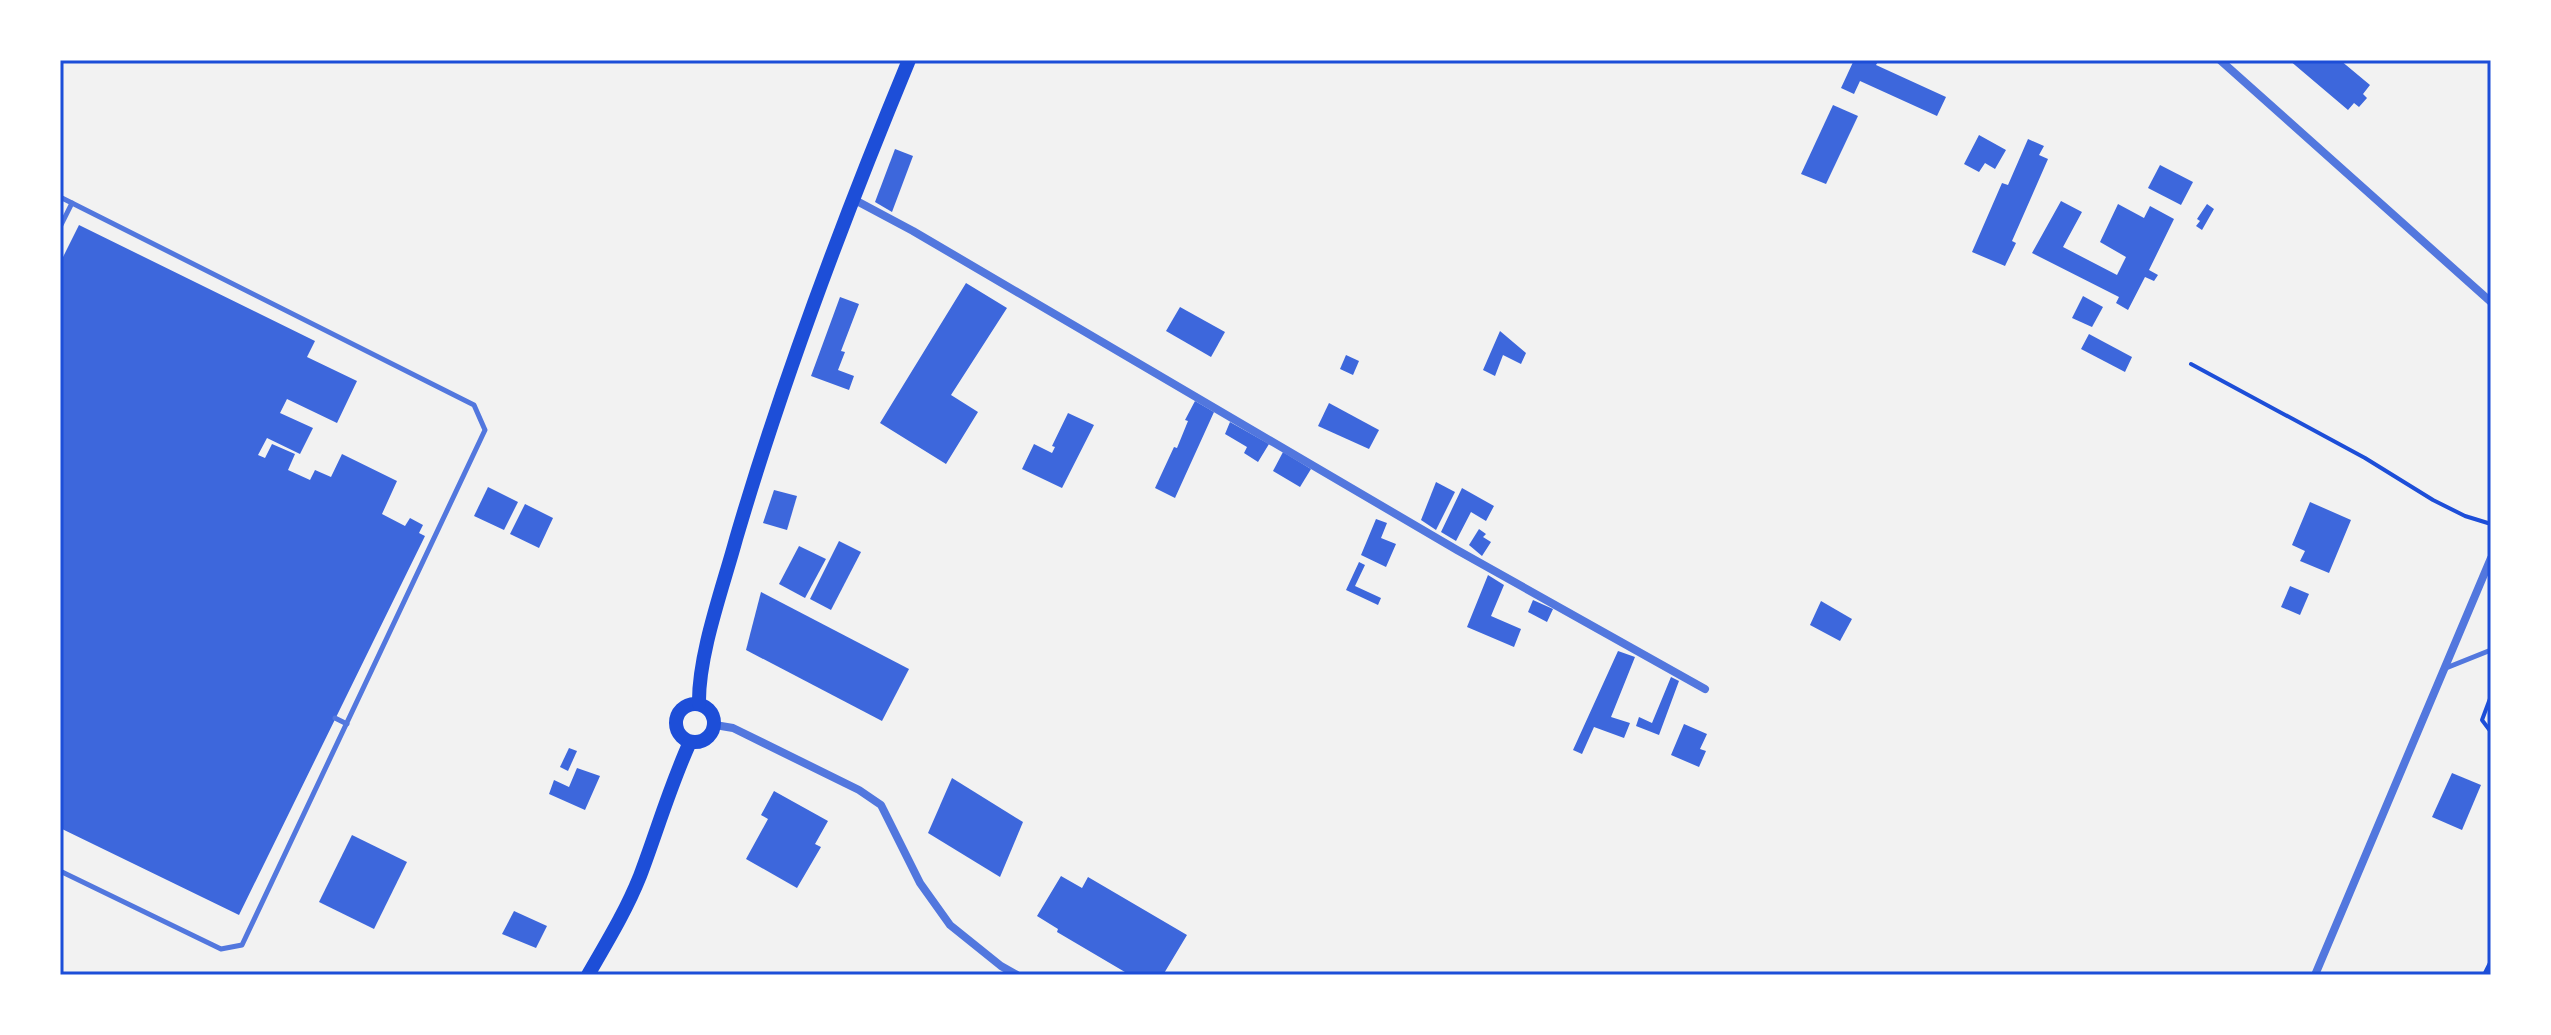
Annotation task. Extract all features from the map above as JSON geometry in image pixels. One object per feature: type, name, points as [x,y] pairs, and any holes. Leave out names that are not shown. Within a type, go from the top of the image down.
[{"type":"main road","points":[[699,704],[706,651],[751,487],[851,199],[909,60]]},
{"type":"main road","points":[[699,704],[712,712],[715,725],[705,740],[690,742],[678,733],[676,718],[685,706],[699,704]]},
{"type":"main road","points":[[588,975],[623,916],[669,789],[690,742]]},
{"type":"street","points":[[2220,60],[2491,302]]},
{"type":"street","points":[[851,199],[913,231],[1457,550],[1705,689]]},
{"type":"street","points":[[2315,975],[2491,558]]},
{"type":"street","points":[[715,725],[733,728],[859,790],[881,805],[920,883],[950,925],[1017,975]]},
{"type":"lane","points":[[60,197],[474,405],[485,430],[242,945],[221,949],[60,871]]},
{"type":"lane","points":[[60,227],[72,203]]},
{"type":"lane","points":[[2445,669],[2491,650]]},
{"type":"lane","points":[[335,718],[347,724]]},
{"type":"path","points":[[2191,364],[2365,458],[2433,500],[2465,516],[2491,524]]},
{"type":"path","points":[[2491,696],[2482,720],[2491,732]]},
{"type":"path","points":[[2484,975],[2491,961]]},
{"type":"building","points":[[1854,60],[1879,60],[1876,65],[1946,97],[1937,116],[1860,81],[1854,94],[1841,88]]},
{"type":"building","points":[[2289,60],[2340,60],[2370,85],[2363,94],[2367,98],[2359,107],[2354,103],[2348,110]]},
{"type":"building","points":[[1833,105],[1858,116],[1826,184],[1801,174]]},
{"type":"building","points":[[1979,135],[2006,150],[1995,169],[1985,163],[1979,172],[1964,164]]},
{"type":"building","points":[[2028,139],[2044,146],[2039,155],[2048,159],[2012,241],[2016,243],[2005,266],[1972,252],[2002,183],[2008,185]]},
{"type":"building","points":[[895,149],[913,156],[892,212],[875,202]]},
{"type":"building","points":[[2160,165],[2193,182],[2181,205],[2148,188]]},
{"type":"building","points":[[2061,201],[2082,212],[2063,247],[2117,275],[2126,257],[2100,242],[2118,204],[2144,218],[2150,206],[2174,219],[2149,270],[2158,275],[2154,281],[2145,277],[2128,310],[2116,303],[2119,297],[2032,253]]},
{"type":"building","points":[[2207,204],[2214,209],[2202,230],[2196,226],[2200,221],[2197,219]]},
{"type":"building","points":[[79,225],[315,341],[307,357],[357,381],[337,423],[287,399],[280,413],[313,428],[300,454],[267,438],[258,455],[265,458],[272,444],[295,454],[288,470],[310,480],[315,470],[331,477],[342,454],[397,481],[382,514],[405,526],[410,518],[423,525],[419,533],[425,536],[239,915],[60,828],[60,263]]},
{"type":"building","points":[[966,283],[1007,308],[951,395],[978,412],[946,464],[880,423]]},
{"type":"building","points":[[2083,296],[2103,307],[2092,327],[2072,318]]},
{"type":"building","points":[[840,297],[859,304],[841,351],[845,352],[838,370],[854,376],[849,390],[811,376]]},
{"type":"building","points":[[1180,307],[1225,332],[1211,357],[1166,331]]},
{"type":"building","points":[[1500,331],[1526,353],[1521,364],[1503,355],[1495,376],[1483,370]]},
{"type":"building","points":[[2089,334],[2132,357],[2125,372],[2081,349]]},
{"type":"building","points":[[1346,355],[1359,361],[1353,375],[1340,369]]},
{"type":"building","points":[[1195,401],[1214,412],[1175,498],[1155,488],[1174,447],[1177,448],[1188,421],[1185,420]]},
{"type":"building","points":[[1329,403],[1379,430],[1369,449],[1318,426]]},
{"type":"building","points":[[1068,413],[1094,425],[1062,488],[1022,469],[1034,444],[1052,453],[1055,447],[1052,446]]},
{"type":"building","points":[[1230,422],[1269,444],[1258,462],[1244,453],[1247,447],[1225,434]]},
{"type":"building","points":[[1283,452],[1311,469],[1300,487],[1273,471]]},
{"type":"building","points":[[1436,482],[1455,492],[1436,530],[1421,520]]},
{"type":"building","points":[[488,487],[518,502],[504,530],[474,516]]},
{"type":"building","points":[[1462,488],[1494,506],[1486,521],[1471,512],[1456,541],[1441,532]]},
{"type":"building","points":[[774,490],[797,496],[787,530],[763,523]]},
{"type":"building","points":[[2310,502],[2351,520],[2329,573],[2300,561],[2305,551],[2292,545]]},
{"type":"building","points":[[525,504],[553,518],[539,548],[510,534]]},
{"type":"building","points":[[1376,519],[1387,523],[1381,538],[1396,544],[1386,567],[1361,555]]},
{"type":"building","points":[[1479,529],[1486,534],[1483,537],[1491,542],[1482,556],[1469,545]]},
{"type":"building","points":[[839,541],[861,552],[831,610],[810,599]]},
{"type":"building","points":[[799,546],[826,559],[805,598],[779,584]]},
{"type":"building","points":[[1359,562],[1365,565],[1355,586],[1381,598],[1378,605],[1346,590]]},
{"type":"building","points":[[1488,575],[1504,585],[1491,616],[1521,629],[1514,647],[1467,627]]},
{"type":"building","points":[[2290,586],[2309,594],[2300,615],[2281,607]]},
{"type":"building","points":[[761,592],[909,669],[882,721],[746,650]]},
{"type":"building","points":[[1533,600],[1553,609],[1547,622],[1528,612]]},
{"type":"building","points":[[1821,601],[1852,619],[1840,641],[1810,625]]},
{"type":"building","points":[[1618,651],[1635,657],[1611,717],[1630,723],[1624,738],[1594,727],[1582,754],[1573,750]]},
{"type":"building","points":[[1671,677],[1679,681],[1659,735],[1636,726],[1639,717],[1652,723]]},
{"type":"building","points":[[1684,724],[1707,734],[1700,749],[1706,751],[1699,767],[1671,755]]},
{"type":"building","points":[[569,748],[577,751],[568,771],[560,767]]},
{"type":"building","points":[[577,768],[600,776],[585,810],[549,794],[554,780],[569,787]]},
{"type":"building","points":[[2452,773],[2481,785],[2462,830],[2432,817]]},
{"type":"building","points":[[952,778],[1023,822],[1000,877],[928,833]]},
{"type":"building","points":[[774,791],[828,821],[815,844],[821,847],[797,888],[746,859],[768,819],[761,815]]},
{"type":"building","points":[[352,835],[407,862],[374,929],[319,902]]},
{"type":"building","points":[[1061,876],[1082,888],[1088,877],[1187,935],[1163,975],[1130,975],[1057,932],[1058,929],[1037,916]]},
{"type":"building","points":[[514,911],[547,926],[536,948],[502,934]]}]
